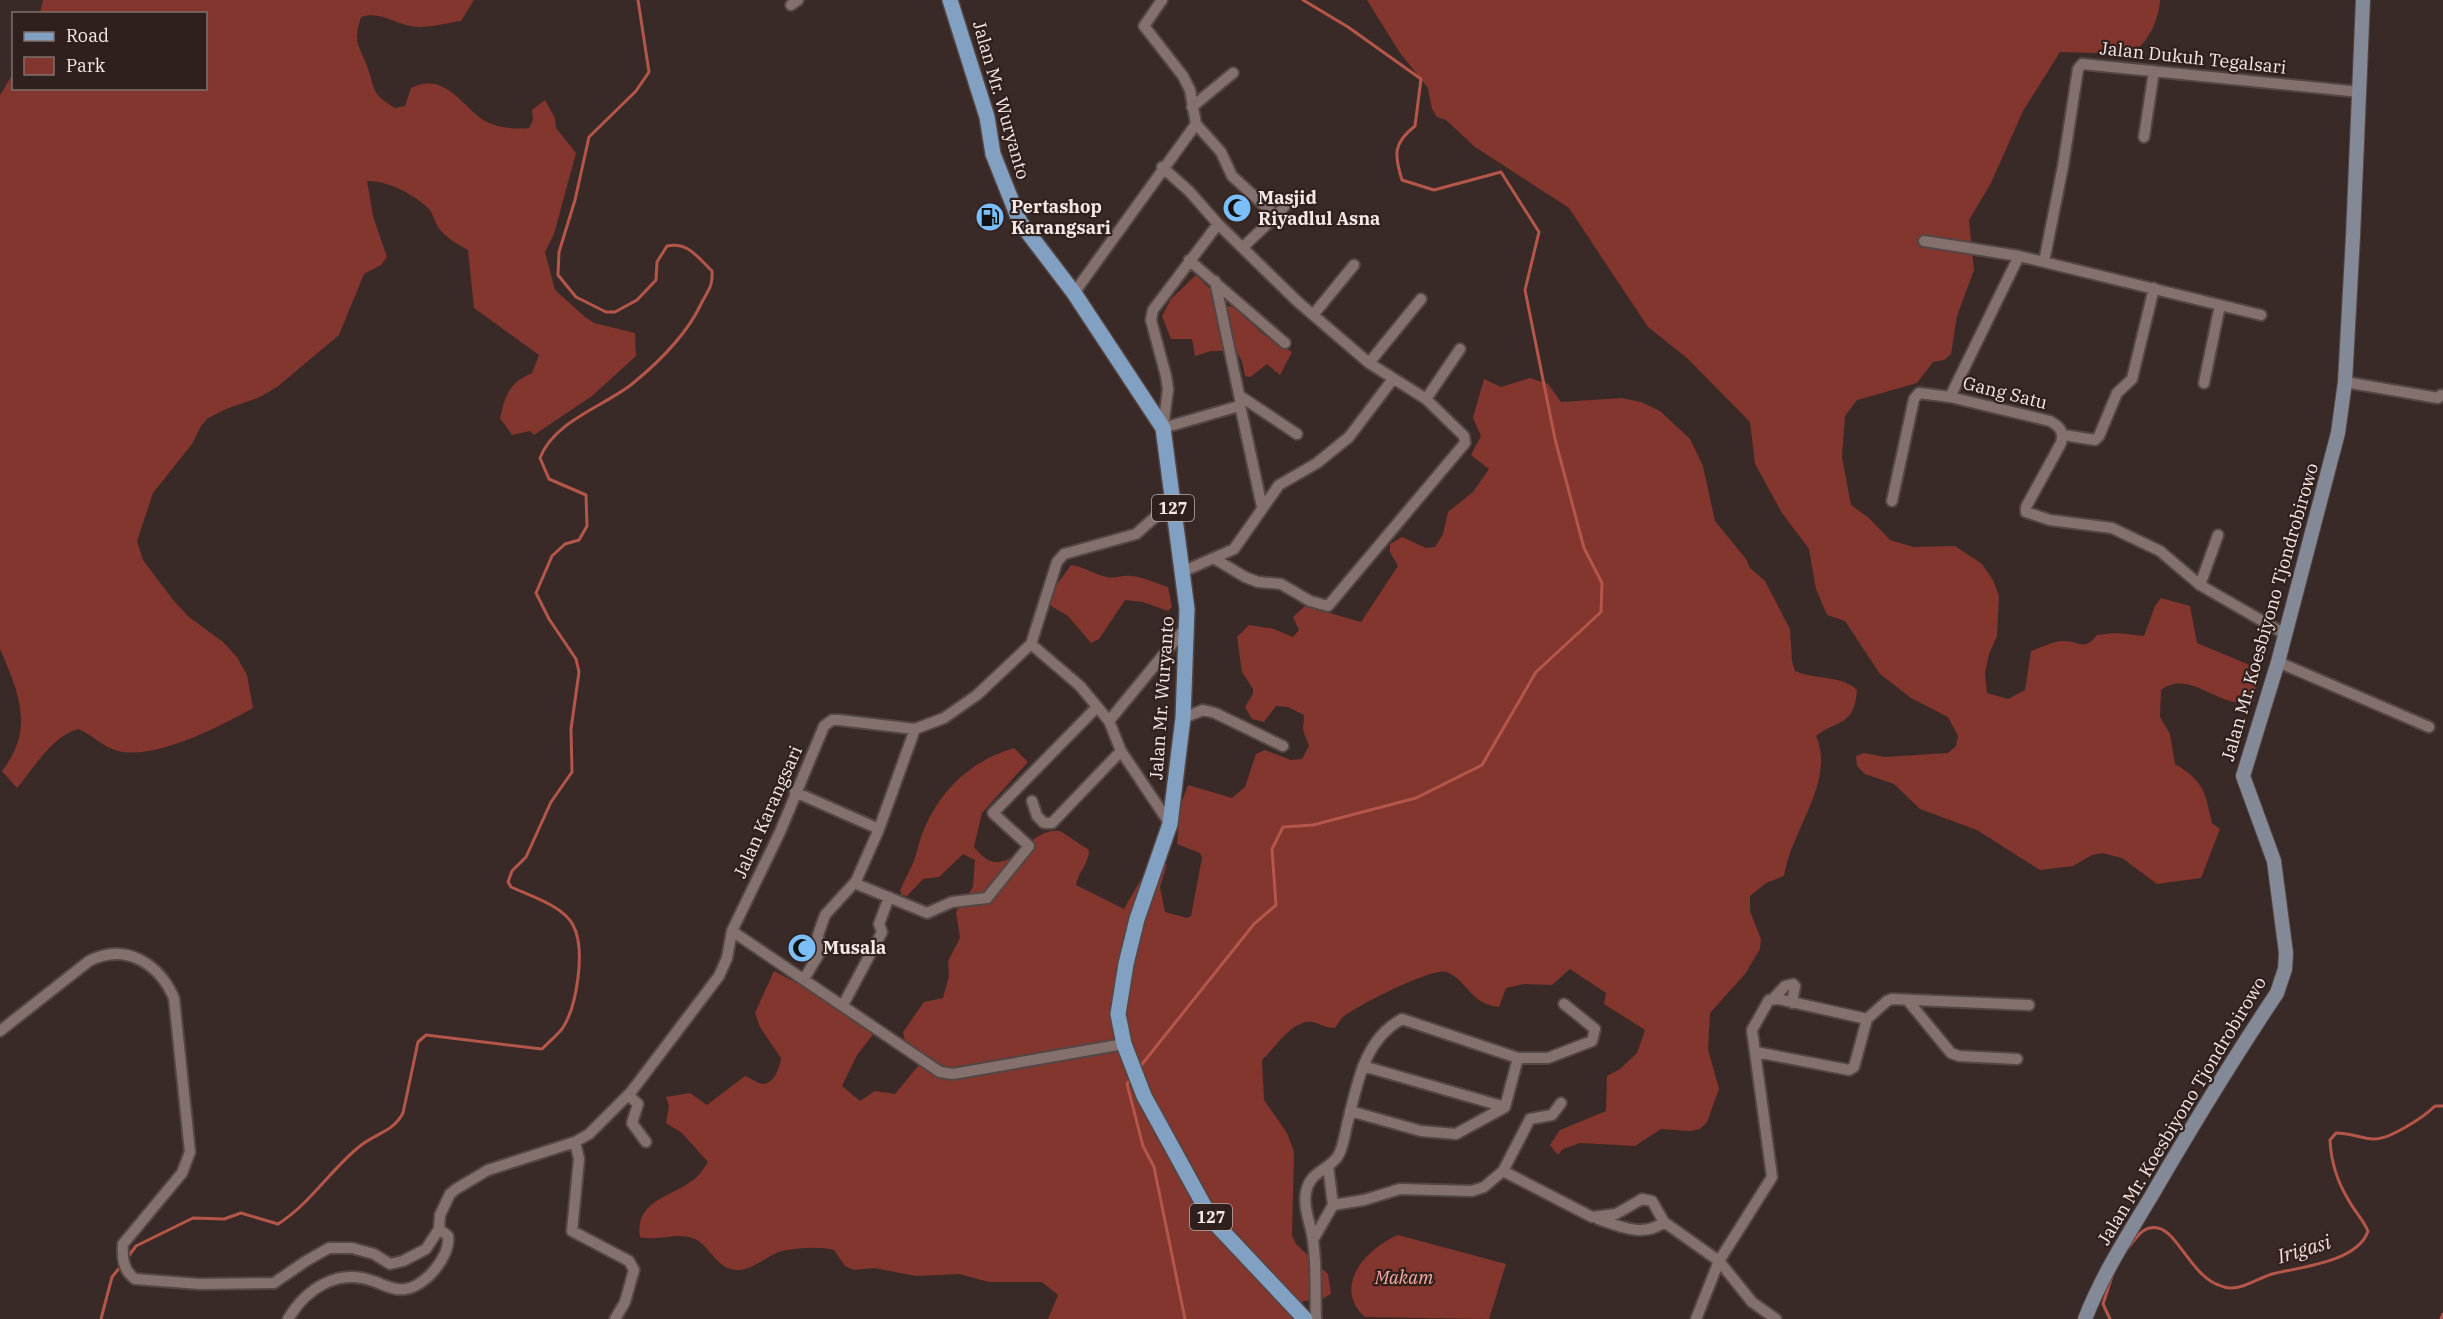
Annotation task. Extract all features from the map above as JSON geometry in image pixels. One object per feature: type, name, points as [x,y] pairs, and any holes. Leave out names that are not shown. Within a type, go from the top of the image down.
[{"type":"main road","name":"Jalan Mr. Wuryanto","points":[[950,0],[987,117],[993,154],[1020,222],[1074,293],[1163,428],[1187,626],[1183,718],[1170,824],[1137,920],[1126,964],[1118,1014],[1124,1044],[1144,1096],[1212,1220],[1305,1319]]},
{"type":"main road","name":"Jalan Mr. Koesbiyono Tjondrobirowo","points":[[2085,1319],[2094,1295],[2115,1256],[2194,1121],[2277,993],[2285,969],[2286,953],[2274,861],[2243,776],[2278,662],[2334,452],[2345,382],[2363,0]]},
{"type":"street","points":[[1162,0],[1144,26],[1183,76],[1190,90],[1196,123],[1221,152],[1232,176],[1276,216]]},
{"type":"street","name":"Jalan Dukuh Tegalsari","points":[[2044,262],[2063,166],[2079,66],[2084,63],[2360,92]]},
{"type":"street","points":[[2144,137],[2154,71]]},
{"type":"street","points":[[1192,107],[1233,73]]},
{"type":"street","points":[[1074,293],[1162,167],[1196,123]]},
{"type":"street","points":[[1162,167],[1313,315],[1369,363],[1425,399],[1464,436],[1464,446],[1328,606],[1310,601],[1281,584],[1258,582],[1245,577],[1215,559]]},
{"type":"street","points":[[1243,248],[1290,200]]},
{"type":"street","points":[[1218,224],[1155,305],[1151,320],[1168,389],[1163,428],[1240,401],[1297,434]]},
{"type":"street","points":[[1924,241],[2019,256],[2261,315]]},
{"type":"street","points":[[1950,397],[2019,256]]},
{"type":"street","points":[[1190,260],[1286,343]]},
{"type":"street","points":[[1313,315],[1354,265]]},
{"type":"street","points":[[1215,281],[1262,507]]},
{"type":"street","points":[[2154,288],[2132,379],[2117,393],[2099,436],[2095,440],[2063,435],[2025,508],[2026,512],[2050,520],[2112,528],[2160,551],[2200,585],[2285,633]]},
{"type":"street","points":[[1369,363],[1421,299]]},
{"type":"street","points":[[2204,383],[2220,304]]},
{"type":"street","points":[[1425,399],[1460,349]]},
{"type":"street","points":[[1182,572],[1234,549],[1279,485],[1317,462],[1349,437],[1393,379]]},
{"type":"street","points":[[2345,382],[2438,398],[2441,395]]},
{"type":"street","name":"Gang Satu","points":[[1892,501],[1916,394],[1922,392],[1950,397],[2050,421],[2060,428],[2063,435]]},
{"type":"street","name":"Jalan Karangsari","points":[[439,1229],[440,1215],[450,1194],[456,1189],[488,1170],[574,1142],[589,1134],[628,1095],[719,976],[727,958],[732,931],[780,832],[824,726],[832,720],[915,729],[944,718],[977,695],[1030,644],[1057,562],[1064,554],[1136,534],[1172,502]]},
{"type":"street","points":[[2200,585],[2218,535]]},
{"type":"street","points":[[1109,721],[1187,626]]},
{"type":"street","points":[[1030,644],[1080,686],[1109,721],[1120,751],[1170,824]]},
{"type":"street","points":[[2278,662],[2430,727]]},
{"type":"street","points":[[854,883],[927,913],[952,903],[987,898],[1029,846],[1011,827],[993,815],[994,812],[1097,707]]},
{"type":"street","points":[[1183,718],[1193,712],[1215,712],[1283,746]]},
{"type":"street","points":[[804,979],[819,954],[818,935],[825,915],[854,883],[879,829],[915,729]]},
{"type":"street","points":[[1032,801],[1037,816],[1044,823],[1052,823],[1120,751]]},
{"type":"street","points":[[795,792],[879,829]]},
{"type":"street","points":[[843,1005],[882,932],[879,924],[889,897]]},
{"type":"street","points":[[732,931],[946,1073],[1124,1044]]},
{"type":"street","points":[[0,1031],[89,961],[102,955],[133,957],[158,971],[165,979],[174,998],[190,1152],[182,1173],[123,1244],[122,1254],[125,1266],[128,1273],[135,1279],[200,1284],[274,1284],[329,1248],[352,1248],[374,1254],[390,1264],[403,1261],[426,1249],[439,1229],[448,1236],[449,1243],[445,1256],[417,1286],[403,1290],[372,1280],[345,1277],[317,1285],[288,1319]]},
{"type":"street","points":[[1696,1319],[1719,1261],[1772,1177],[1773,1168],[1753,1024],[1785,986],[1794,984],[1792,1002]]},
{"type":"street","points":[[1773,999],[1867,1019]]},
{"type":"street","points":[[1756,1052],[1849,1070],[1854,1067],[1867,1019],[1887,1000],[2028,1005]]},
{"type":"street","points":[[1908,1002],[1951,1053],[1959,1056],[2017,1059]]},
{"type":"street","points":[[1316,1319],[1313,1240],[1305,1207],[1307,1190],[1318,1170],[1328,1166],[1339,1155],[1363,1066],[1380,1034],[1402,1020],[1518,1058],[1548,1058],[1592,1041],[1595,1029],[1564,1004]]},
{"type":"street","points":[[1350,1112],[1421,1131],[1456,1134],[1505,1107],[1518,1058]]},
{"type":"street","points":[[1363,1066],[1505,1107]]},
{"type":"street","points":[[628,1095],[638,1104],[632,1123],[646,1142]]},
{"type":"street","points":[[1334,1205],[1364,1200],[1400,1189],[1472,1191],[1484,1187],[1503,1172],[1530,1119],[1552,1115],[1561,1103]]},
{"type":"street","points":[[574,1142],[579,1159],[572,1231],[629,1261],[634,1269],[625,1302],[615,1319]]},
{"type":"street","points":[[1313,1240],[1334,1205],[1328,1166]]},
{"type":"street","points":[[1503,1172],[1592,1217],[1643,1231],[1656,1228],[1664,1222]]},
{"type":"street","points":[[1592,1217],[1616,1215],[1642,1199],[1652,1201],[1657,1205],[1664,1222],[1719,1261],[1752,1302],[1776,1319]]},
{"type":"green space","points":[[43,0],[474,0],[461,21],[435,26],[411,26],[369,15],[361,17],[357,38],[375,90],[381,98],[395,108],[405,106],[411,88],[422,84],[440,86],[456,96],[484,120],[502,127],[516,129],[529,128],[533,120],[532,110],[545,100],[555,118],[556,128],[576,153],[554,234],[545,252],[555,290],[594,323],[635,333],[636,356],[592,396],[534,435],[530,431],[512,435],[500,418],[504,402],[513,386],[532,373],[539,355],[474,308],[468,250],[441,231],[429,209],[399,189],[367,181],[373,216],[387,257],[381,265],[364,274],[339,335],[277,387],[260,397],[208,418],[192,444],[153,493],[137,541],[143,560],[174,601],[189,617],[223,642],[237,657],[247,675],[253,708],[187,740],[150,751],[133,753],[118,751],[78,729],[52,745],[17,788],[2,771],[12,756],[21,726],[18,696],[0,649],[0,95],[12,76],[12,90],[207,90],[207,12],[40,12]]},
{"type":"green space","points":[[1367,0],[2160,0],[2152,30],[2143,44],[2131,54],[2060,52],[2023,111],[1991,183],[1969,220],[1974,270],[1957,316],[1951,354],[1944,360],[1933,362],[1917,383],[1857,400],[1845,416],[1842,457],[1851,505],[1869,518],[1890,540],[1913,547],[1955,546],[1982,564],[1993,580],[1999,596],[1997,636],[1989,654],[1985,673],[1987,693],[2008,699],[2025,690],[2031,651],[2055,642],[2069,641],[2085,644],[2097,635],[2116,633],[2144,636],[2155,606],[2161,598],[2190,606],[2197,643],[2252,666],[2256,680],[2254,701],[2242,703],[2230,701],[2183,684],[2172,684],[2161,690],[2160,717],[2170,734],[2175,764],[2198,782],[2205,795],[2212,823],[2220,829],[2201,878],[2157,884],[2122,858],[2102,853],[2092,855],[2073,866],[2040,870],[1977,830],[1920,809],[1894,784],[1865,774],[1857,766],[1856,756],[1864,753],[1885,757],[1948,753],[1956,746],[1958,736],[1948,717],[1911,698],[1880,674],[1845,621],[1827,615],[1816,589],[1809,549],[1782,513],[1755,464],[1750,422],[1687,358],[1648,327],[1569,208],[1475,147],[1446,120],[1437,117],[1432,109],[1428,88],[1400,53]]},
{"type":"green space","points":[[1196,275],[1227,306],[1234,307],[1263,334],[1292,352],[1280,375],[1267,364],[1250,377],[1245,376],[1242,361],[1236,351],[1211,351],[1195,356],[1192,339],[1171,339],[1162,316],[1171,299]]},
{"type":"green space","points":[[1530,378],[1548,384],[1561,402],[1622,398],[1641,402],[1660,411],[1690,439],[1703,466],[1715,521],[1746,559],[1750,568],[1765,581],[1790,629],[1795,671],[1844,682],[1857,690],[1849,716],[1816,736],[1821,753],[1817,788],[1788,859],[1784,876],[1766,883],[1750,896],[1750,911],[1761,939],[1760,949],[1745,974],[1710,1013],[1708,1049],[1719,1089],[1707,1122],[1700,1129],[1690,1131],[1661,1129],[1635,1146],[1580,1143],[1563,1149],[1558,1155],[1550,1145],[1560,1130],[1606,1111],[1607,1076],[1620,1069],[1637,1053],[1645,1030],[1604,1004],[1606,993],[1570,969],[1552,985],[1524,984],[1506,988],[1499,1007],[1482,1002],[1454,976],[1447,972],[1439,972],[1395,988],[1363,1004],[1343,1017],[1335,1028],[1313,1022],[1298,1025],[1285,1035],[1262,1060],[1264,1100],[1287,1133],[1294,1152],[1292,1235],[1296,1244],[1328,1274],[1331,1294],[1320,1300],[1303,1301],[1293,1317],[1295,1319],[1048,1319],[1058,1295],[1042,1282],[989,1282],[959,1274],[916,1276],[874,1268],[854,1270],[845,1266],[834,1250],[815,1248],[782,1251],[746,1269],[732,1270],[720,1263],[695,1239],[681,1236],[640,1237],[640,1225],[648,1208],[695,1178],[708,1162],[682,1133],[666,1123],[669,1106],[666,1097],[690,1093],[707,1105],[745,1076],[763,1084],[770,1081],[776,1074],[781,1058],[760,1027],[755,1013],[774,971],[819,995],[875,1032],[857,1055],[842,1086],[860,1101],[875,1091],[895,1094],[919,1065],[919,1054],[905,1041],[903,1032],[924,1002],[943,998],[949,976],[948,961],[960,938],[956,912],[973,887],[975,860],[963,854],[939,877],[923,879],[907,896],[902,895],[900,891],[914,861],[922,834],[937,804],[958,780],[983,761],[1014,748],[1028,762],[982,813],[974,847],[986,858],[997,862],[1006,860],[1047,832],[1060,831],[1089,850],[1076,885],[1124,909],[1152,860],[1167,864],[1160,887],[1165,912],[1187,918],[1191,916],[1202,858],[1200,853],[1177,844],[1180,806],[1188,785],[1232,798],[1245,787],[1256,754],[1265,750],[1291,760],[1302,759],[1309,746],[1303,730],[1304,715],[1288,707],[1276,706],[1264,722],[1252,719],[1245,707],[1253,694],[1253,689],[1242,672],[1237,637],[1249,625],[1274,629],[1293,637],[1299,630],[1293,617],[1305,606],[1361,622],[1398,566],[1390,552],[1390,544],[1402,537],[1426,548],[1435,547],[1443,534],[1448,512],[1473,492],[1489,469],[1471,455],[1481,436],[1473,418],[1484,379],[1501,387]]},
{"type":"green space","points":[[1071,565],[1107,577],[1136,577],[1168,587],[1172,607],[1168,611],[1143,602],[1125,600],[1099,639],[1091,643],[1068,616],[1051,606],[1050,594]]},
{"type":"green space","name":"Makam","points":[[1398,1235],[1506,1264],[1489,1319],[1365,1317],[1356,1305],[1352,1294],[1352,1282],[1364,1259],[1386,1241]]},
{"type":"waterway","points":[[127,1258],[136,1246],[193,1218],[224,1219],[241,1213],[278,1224],[290,1216],[349,1155],[399,1119],[403,1113],[418,1042],[426,1035],[542,1049],[562,1029],[572,1007],[579,963],[577,935],[573,925],[562,912],[511,887],[508,882],[512,871],[526,857],[551,802],[572,772],[571,729],[579,672],[576,659],[549,619],[536,593],[552,556],[565,544],[579,540],[587,526],[586,495],[549,479],[540,458],[556,434],[580,416],[632,384],[671,348],[695,316],[712,281],[712,271],[687,248],[667,246],[657,262],[656,280],[637,300],[615,312],[606,312],[576,297],[558,275],[559,252],[575,200],[589,137],[636,91],[649,72],[638,0]]},
{"type":"waterway","points":[[1139,1068],[1254,924],[1276,905],[1272,849],[1283,827],[1313,825],[1416,798],[1482,765],[1536,672],[1601,612],[1602,583],[1584,548],[1555,439],[1525,290],[1539,232],[1501,172],[1434,190],[1402,180],[1397,150],[1403,138],[1415,126],[1421,79],[1348,27],[1303,0]]},
{"type":"waterway","points":[[1131,1078],[1127,1084],[1143,1146],[1154,1167],[1185,1319]]},
{"type":"waterway","name":"Irigasi","points":[[2127,1249],[2144,1231],[2158,1228],[2171,1236],[2207,1279],[2229,1288],[2240,1287],[2272,1274],[2327,1262],[2341,1256],[2353,1250],[2368,1231],[2350,1203],[2338,1178],[2333,1163],[2330,1140],[2336,1133],[2373,1139],[2388,1136],[2406,1127],[2435,1106],[2443,1106]]},
{"type":"waterway","points":[[101,1319],[112,1277],[121,1266]]},
{"type":"waterway","name":"Irigasi","points":[[2110,1319],[2103,1304],[2113,1273]]},
{"type":"waterway","points":[[2441,1319],[2443,1314]]},
{"type":"place","name":"Masjid Riyadlul Asna","points":[[1237,208]]},
{"type":"place","name":"Pertashop Karangsari","points":[[990,217]]},
{"type":"place","name":"Musala","points":[[802,948]]}]
